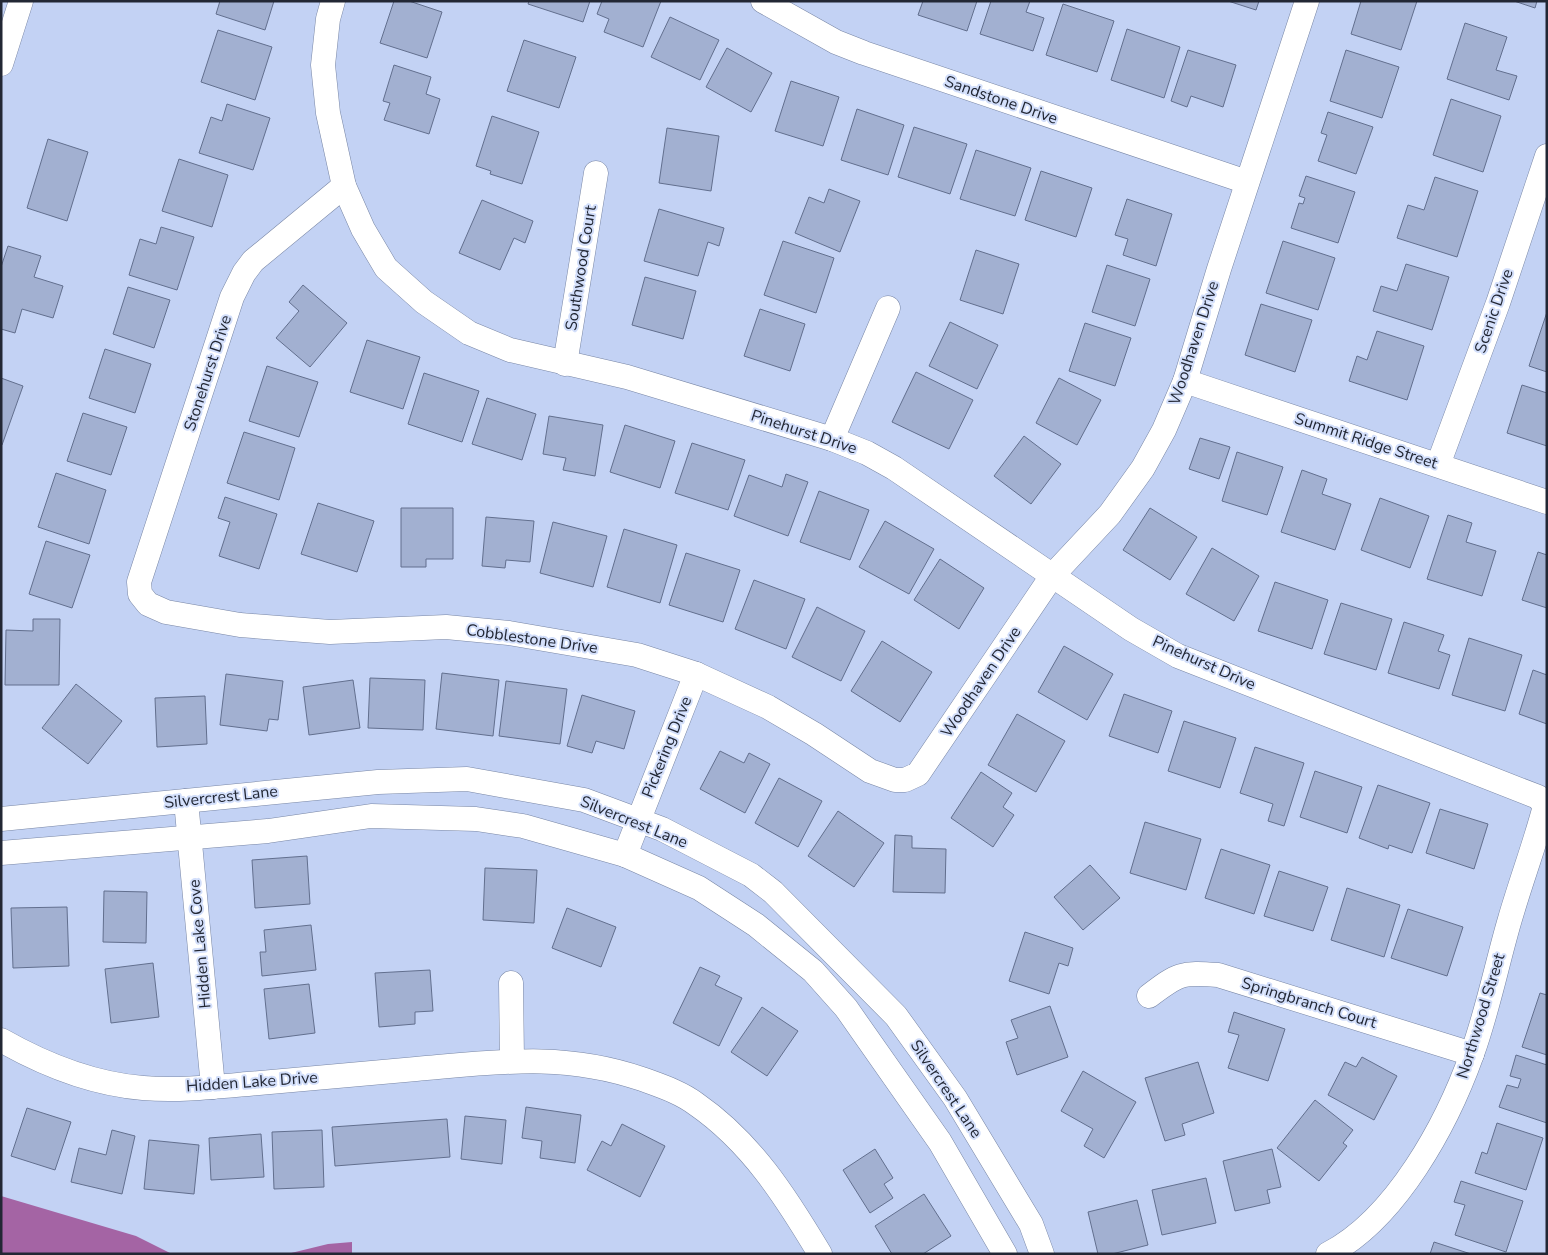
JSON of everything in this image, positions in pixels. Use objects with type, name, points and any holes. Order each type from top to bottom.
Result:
[{"type":"street","points":[[1,64],[21,1]]},
{"type":"street","name":"Pinehurst Drive","points":[[333,1],[328,19],[324,65],[328,113],[344,186],[363,228],[386,268],[424,302],[469,333],[510,350],[627,377],[832,439],[867,453],[894,468],[1131,629],[1178,656],[1538,797]]},
{"type":"street","name":"Sandstone Drive","points":[[762,1],[836,42],[864,53],[1247,182]]},
{"type":"street","name":"Woodhaven Drive","points":[[896,780],[905,780],[918,774],[1052,576],[1110,514],[1143,468],[1164,430],[1185,381],[1247,182],[1307,1]]},
{"type":"street","name":"Scenic Drive","points":[[1438,465],[1498,303],[1547,156]]},
{"type":"street","name":"Southwood Court","points":[[565,364],[596,173]]},
{"type":"street","name":"Stonehurst Drive","points":[[144,599],[140,594],[139,582],[232,297],[244,273],[253,261],[344,186]]},
{"type":"street","points":[[832,439],[888,308]]},
{"type":"street","name":"Summit Ridge Street","points":[[1185,381],[1547,502]]},
{"type":"street","name":"Cobblestone Drive","points":[[144,599],[148,604],[166,612],[240,624],[330,632],[446,627],[509,633],[637,656],[696,674],[768,707],[814,734],[870,771],[896,780]]},
{"type":"street","name":"Pickering Drive","points":[[625,855],[696,674]]},
{"type":"street","name":"Silvercrest Lane","points":[[1,819],[378,782],[467,779],[584,800],[662,829],[751,875],[772,892],[896,1016],[955,1098],[1031,1224],[1042,1254]]},
{"type":"street","name":"Northwood Street","points":[[1338,1252],[1389,1205],[1425,1154],[1472,1054],[1545,806],[1538,797]]},
{"type":"street","name":"Hidden Lake Cove","points":[[186,801],[213,1087]]},
{"type":"street","name":"Silvercrest Lane","points":[[1,853],[268,831],[371,816],[476,819],[523,826],[625,855],[699,888],[756,925],[813,971],[846,1008],[940,1142],[1005,1254]]},
{"type":"street","name":"Springbranch Court","points":[[1149,996],[1176,976],[1198,973],[1218,975],[1472,1054]]},
{"type":"street","points":[[511,983],[512,1060]]},
{"type":"street","name":"Hidden Lake Drive","points":[[1,1040],[57,1068],[109,1084],[144,1089],[213,1087],[512,1060],[580,1063],[616,1070],[666,1088],[695,1102],[736,1135],[784,1195],[820,1254]]},
{"type":"shaded area","points":[[1,1196],[136,1236],[172,1254],[1,1254]]},
{"type":"shaded area","points":[[352,1242],[352,1254],[287,1254],[328,1244]]},
{"type":"building","points":[[220,1],[274,1],[265,30],[216,14]]},
{"type":"building","points":[[394,1],[409,1],[442,12],[427,58],[380,43]]},
{"type":"building","points":[[529,1],[590,1],[583,22],[528,4]]},
{"type":"building","points":[[602,1],[661,1],[643,47],[604,32],[609,19],[597,14]]},
{"type":"building","points":[[923,1],[977,1],[967,31],[918,15]]},
{"type":"building","points":[[991,1],[1030,1],[1026,12],[1044,18],[1033,51],[980,34]]},
{"type":"building","points":[[1228,1],[1259,1],[1256,10]]},
{"type":"building","points":[[1361,1],[1417,1],[1401,50],[1351,34]]},
{"type":"building","points":[[1514,1],[1537,1],[1535,8]]},
{"type":"building","points":[[1063,4],[1114,21],[1097,72],[1046,55]]},
{"type":"building","points":[[670,17],[719,40],[700,80],[651,57]]},
{"type":"building","points":[[1465,23],[1507,37],[1496,70],[1517,76],[1509,100],[1447,79]]},
{"type":"building","points":[[1127,29],[1180,47],[1164,98],[1111,80]]},
{"type":"building","points":[[218,30],[272,47],[255,100],[201,82]]},
{"type":"building","points":[[524,40],[576,57],[559,108],[507,91]]},
{"type":"building","points":[[727,48],[772,73],[751,112],[706,87]]},
{"type":"building","points":[[1188,50],[1236,65],[1223,107],[1191,96],[1187,107],[1171,101]]},
{"type":"building","points":[[1346,50],[1399,67],[1382,118],[1330,101]]},
{"type":"building","points":[[394,65],[431,77],[426,94],[440,99],[429,134],[384,120],[390,103],[383,101]]},
{"type":"building","points":[[791,81],[839,97],[823,146],[775,131]]},
{"type":"building","points":[[1451,99],[1501,116],[1483,172],[1433,155]]},
{"type":"building","points":[[227,104],[270,118],[253,170],[199,153],[211,117],[222,121]]},
{"type":"building","points":[[857,109],[904,125],[888,175],[841,160]]},
{"type":"building","points":[[1328,112],[1373,127],[1356,174],[1318,161],[1327,135],[1321,133]]},
{"type":"building","points":[[492,116],[539,132],[522,184],[490,174],[491,171],[476,166]]},
{"type":"building","points":[[914,127],[967,144],[950,194],[898,177]]},
{"type":"building","points":[[667,128],[719,136],[711,191],[659,183]]},
{"type":"building","points":[[48,139],[88,152],[67,221],[27,208]]},
{"type":"building","points":[[976,150],[1031,168],[1015,216],[960,199]]},
{"type":"building","points":[[179,159],[228,175],[212,227],[162,211]]},
{"type":"building","points":[[1041,171],[1092,188],[1076,237],[1025,220]]},
{"type":"building","points":[[1306,176],[1355,192],[1338,243],[1291,228],[1299,203],[1303,204],[1305,198],[1299,196]]},
{"type":"building","points":[[1435,177],[1478,191],[1457,257],[1397,238],[1408,205],[1424,210]]},
{"type":"building","points":[[829,189],[860,201],[840,252],[795,233],[809,197],[824,203]]},
{"type":"building","points":[[1127,199],[1172,214],[1156,266],[1123,255],[1128,239],[1115,235]]},
{"type":"building","points":[[482,200],[533,221],[525,243],[514,238],[500,270],[459,253]]},
{"type":"building","points":[[659,209],[724,228],[719,246],[708,242],[698,276],[644,261]]},
{"type":"building","points":[[161,227],[194,237],[177,290],[129,275],[140,239],[156,244]]},
{"type":"building","points":[[783,241],[834,258],[816,313],[764,295]]},
{"type":"building","points":[[1283,241],[1335,258],[1318,310],[1266,293]]},
{"type":"building","points":[[8,246],[41,256],[34,277],[63,286],[53,318],[22,309],[15,333],[1,329],[1,267]]},
{"type":"building","points":[[976,250],[1019,264],[1003,314],[960,300]]},
{"type":"building","points":[[1406,264],[1449,277],[1432,330],[1373,311],[1381,286],[1397,291]]},
{"type":"building","points":[[1107,265],[1150,279],[1135,326],[1092,312]]},
{"type":"building","points":[[645,277],[696,291],[683,339],[632,325]]},
{"type":"building","points":[[303,285],[347,323],[310,367],[276,338],[299,311],[289,302]]},
{"type":"building","points":[[128,287],[170,300],[154,348],[113,334]]},
{"type":"building","points":[[1261,304],[1312,320],[1295,372],[1245,355]]},
{"type":"building","points":[[760,309],[805,324],[790,371],[744,356]]},
{"type":"building","points":[[1547,312],[1547,372],[1529,366]]},
{"type":"building","points":[[950,322],[998,345],[977,389],[929,366]]},
{"type":"building","points":[[1085,323],[1131,338],[1115,386],[1069,371]]},
{"type":"building","points":[[1377,331],[1424,346],[1407,400],[1349,381],[1357,356],[1367,360]]},
{"type":"building","points":[[367,340],[420,357],[403,409],[350,392]]},
{"type":"building","points":[[105,349],[151,364],[135,413],[89,398]]},
{"type":"building","points":[[267,366],[318,382],[299,437],[249,421]]},
{"type":"building","points":[[916,372],[973,400],[949,449],[892,422]]},
{"type":"building","points":[[424,373],[479,391],[462,442],[408,424]]},
{"type":"building","points":[[1,378],[23,386],[2,445],[1,445]]},
{"type":"building","points":[[1059,378],[1101,400],[1077,445],[1036,423]]},
{"type":"building","points":[[1522,385],[1547,393],[1547,446],[1507,433]]},
{"type":"building","points":[[487,398],[536,414],[522,460],[472,444]]},
{"type":"building","points":[[83,413],[127,427],[111,475],[67,461]]},
{"type":"building","points":[[549,416],[603,425],[595,476],[563,470],[566,458],[543,454]]},
{"type":"building","points":[[625,425],[675,441],[660,488],[610,472]]},
{"type":"building","points":[[244,432],[295,448],[279,500],[227,483]]},
{"type":"building","points":[[1024,436],[1061,464],[1031,504],[994,476]]},
{"type":"building","points":[[1200,438],[1230,447],[1219,479],[1189,469]]},
{"type":"building","points":[[692,443],[745,460],[728,510],[675,493]]},
{"type":"building","points":[[1237,452],[1283,467],[1267,515],[1222,501]]},
{"type":"building","points":[[1302,470],[1327,479],[1322,494],[1351,504],[1335,550],[1281,532]]},
{"type":"building","points":[[56,473],[106,490],[89,544],[38,527]]},
{"type":"building","points":[[786,474],[808,482],[788,536],[734,516],[749,475],[782,487]]},
{"type":"building","points":[[819,491],[869,510],[850,560],[800,542]]},
{"type":"building","points":[[225,497],[277,514],[259,569],[219,556],[230,522],[218,518]]},
{"type":"building","points":[[1380,498],[1429,516],[1410,568],[1361,550]]},
{"type":"building","points":[[318,503],[374,521],[357,572],[301,554]]},
{"type":"building","points":[[401,508],[453,508],[453,559],[426,559],[426,567],[401,567]]},
{"type":"building","points":[[1150,508],[1197,537],[1170,580],[1123,550]]},
{"type":"building","points":[[1448,515],[1472,523],[1466,542],[1496,551],[1482,596],[1427,579]]},
{"type":"building","points":[[486,517],[534,521],[530,562],[506,560],[505,568],[482,566]]},
{"type":"building","points":[[885,521],[934,549],[909,594],[859,567]]},
{"type":"building","points":[[553,522],[607,536],[593,587],[540,573]]},
{"type":"building","points":[[624,529],[677,545],[660,603],[607,587]]},
{"type":"building","points":[[46,541],[90,555],[72,608],[29,594]]},
{"type":"building","points":[[1212,548],[1259,576],[1234,621],[1186,594]]},
{"type":"building","points":[[1538,552],[1547,555],[1547,608],[1522,600]]},
{"type":"building","points":[[686,553],[740,570],[723,622],[669,605]]},
{"type":"building","points":[[940,559],[984,588],[959,629],[914,600]]},
{"type":"building","points":[[754,580],[805,599],[786,649],[735,629]]},
{"type":"building","points":[[1275,582],[1328,600],[1312,649],[1258,631]]},
{"type":"building","points":[[1341,603],[1392,619],[1376,670],[1324,654]]},
{"type":"building","points":[[817,607],[865,631],[841,681],[792,657]]},
{"type":"building","points":[[33,619],[60,619],[59,685],[5,685],[6,630],[33,631]]},
{"type":"building","points":[[1404,622],[1444,635],[1438,651],[1450,655],[1439,689],[1388,673]]},
{"type":"building","points":[[1469,638],[1522,655],[1505,711],[1452,695]]},
{"type":"building","points":[[882,641],[932,672],[900,722],[851,691]]},
{"type":"building","points":[[1064,646],[1113,674],[1087,720],[1038,692]]},
{"type":"building","points":[[1533,670],[1547,675],[1547,724],[1519,714]]},
{"type":"building","points":[[442,673],[499,680],[493,736],[436,729]]},
{"type":"building","points":[[226,674],[283,681],[278,720],[269,719],[267,731],[220,725]]},
{"type":"building","points":[[370,678],[425,680],[423,730],[368,728]]},
{"type":"building","points":[[353,680],[360,728],[309,735],[303,687]]},
{"type":"building","points":[[506,681],[567,689],[560,744],[499,736]]},
{"type":"building","points":[[76,684],[122,721],[88,764],[42,728]]},
{"type":"building","points":[[1124,694],[1172,711],[1158,753],[1109,736]]},
{"type":"building","points":[[582,695],[635,711],[624,749],[596,741],[592,753],[567,746]]},
{"type":"building","points":[[205,696],[207,744],[157,747],[155,698]]},
{"type":"building","points":[[1017,714],[1065,741],[1036,792],[988,765]]},
{"type":"building","points":[[1184,721],[1236,738],[1220,788],[1168,771]]},
{"type":"building","points":[[1255,747],[1304,763],[1284,826],[1268,821],[1273,804],[1240,793]]},
{"type":"building","points":[[720,751],[744,763],[749,753],[770,764],[745,813],[700,789]]},
{"type":"building","points":[[1315,771],[1362,787],[1347,833],[1300,817]]},
{"type":"building","points":[[981,772],[1012,793],[1003,807],[1014,815],[993,847],[951,818]]},
{"type":"building","points":[[779,778],[822,801],[798,847],[755,823]]},
{"type":"building","points":[[1378,785],[1430,803],[1412,853],[1389,845],[1388,849],[1359,838]]},
{"type":"building","points":[[1440,809],[1488,824],[1474,869],[1426,853]]},
{"type":"building","points":[[838,811],[884,843],[854,887],[808,856]]},
{"type":"building","points":[[1145,822],[1201,839],[1186,890],[1130,873]]},
{"type":"building","points":[[895,835],[912,836],[912,848],[946,849],[945,893],[893,892]]},
{"type":"building","points":[[1221,849],[1270,865],[1254,914],[1205,898]]},
{"type":"building","points":[[307,856],[310,904],[255,908],[252,860]]},
{"type":"building","points":[[1090,865],[1120,898],[1083,930],[1054,897]]},
{"type":"building","points":[[485,868],[537,870],[534,923],[483,920]]},
{"type":"building","points":[[1279,871],[1328,887],[1313,931],[1264,916]]},
{"type":"building","points":[[1347,888],[1400,905],[1384,957],[1331,940]]},
{"type":"building","points":[[104,891],[147,892],[146,943],[103,942]]},
{"type":"building","points":[[67,907],[69,966],[13,968],[11,908]]},
{"type":"building","points":[[567,908],[616,927],[601,967],[552,948]]},
{"type":"building","points":[[1408,909],[1463,927],[1447,976],[1391,958]]},
{"type":"building","points":[[311,925],[316,970],[262,976],[260,952],[266,952],[264,930]]},
{"type":"building","points":[[1025,932],[1073,948],[1068,966],[1059,963],[1049,994],[1009,981]]},
{"type":"building","points":[[153,963],[159,1017],[111,1023],[105,969]]},
{"type":"building","points":[[700,967],[720,976],[715,985],[742,998],[719,1046],[673,1023]]},
{"type":"building","points":[[430,970],[433,1011],[415,1012],[415,1024],[379,1027],[375,973]]},
{"type":"building","points":[[309,984],[315,1033],[269,1039],[264,989]]},
{"type":"building","points":[[1540,993],[1547,995],[1547,1055],[1522,1047]]},
{"type":"building","points":[[1050,1006],[1068,1057],[1017,1075],[1006,1042],[1018,1038],[1011,1020]]},
{"type":"building","points":[[762,1007],[798,1031],[767,1076],[731,1052]]},
{"type":"building","points":[[1234,1012],[1285,1029],[1268,1081],[1228,1068],[1239,1035],[1228,1032]]},
{"type":"building","points":[[1516,1055],[1547,1065],[1547,1123],[1499,1107],[1507,1085],[1518,1088],[1521,1079],[1510,1076]]},
{"type":"building","points":[[1362,1057],[1397,1076],[1374,1120],[1328,1095],[1345,1062],[1356,1067]]},
{"type":"building","points":[[1198,1062],[1214,1113],[1182,1124],[1185,1135],[1165,1141],[1145,1078]]},
{"type":"building","points":[[1083,1071],[1136,1102],[1104,1158],[1084,1146],[1093,1129],[1061,1111]]},
{"type":"building","points":[[1315,1100],[1353,1130],[1343,1143],[1347,1146],[1319,1181],[1277,1148]]},
{"type":"building","points":[[526,1107],[581,1115],[575,1163],[540,1158],[542,1141],[522,1138]]},
{"type":"building","points":[[27,1108],[71,1122],[55,1170],[11,1156]]},
{"type":"building","points":[[465,1116],[506,1120],[502,1164],[461,1159]]},
{"type":"building","points":[[447,1119],[450,1157],[335,1166],[332,1127]]},
{"type":"building","points":[[1497,1123],[1543,1138],[1526,1190],[1475,1173],[1482,1152],[1487,1154]]},
{"type":"building","points":[[622,1124],[665,1146],[640,1197],[587,1170],[602,1141],[611,1146]]},
{"type":"building","points":[[112,1130],[135,1136],[122,1194],[71,1182],[79,1148],[106,1155]]},
{"type":"building","points":[[322,1130],[324,1187],[274,1189],[272,1132]]},
{"type":"building","points":[[261,1134],[264,1177],[211,1180],[209,1138]]},
{"type":"building","points":[[149,1140],[199,1145],[194,1194],[144,1189]]},
{"type":"building","points":[[875,1149],[893,1178],[884,1184],[893,1198],[870,1213],[843,1170]]},
{"type":"building","points":[[1272,1149],[1281,1187],[1267,1190],[1270,1203],[1235,1211],[1223,1161]]},
{"type":"building","points":[[1206,1178],[1216,1223],[1162,1235],[1152,1190]]},
{"type":"building","points":[[1461,1181],[1523,1201],[1506,1252],[1455,1235],[1465,1205],[1454,1202]]},
{"type":"building","points":[[924,1194],[951,1236],[923,1254],[892,1254],[875,1226]]},
{"type":"building","points":[[1137,1200],[1148,1245],[1112,1254],[1098,1254],[1088,1212]]},
{"type":"building","points":[[1434,1242],[1471,1254],[1430,1254]]}]
